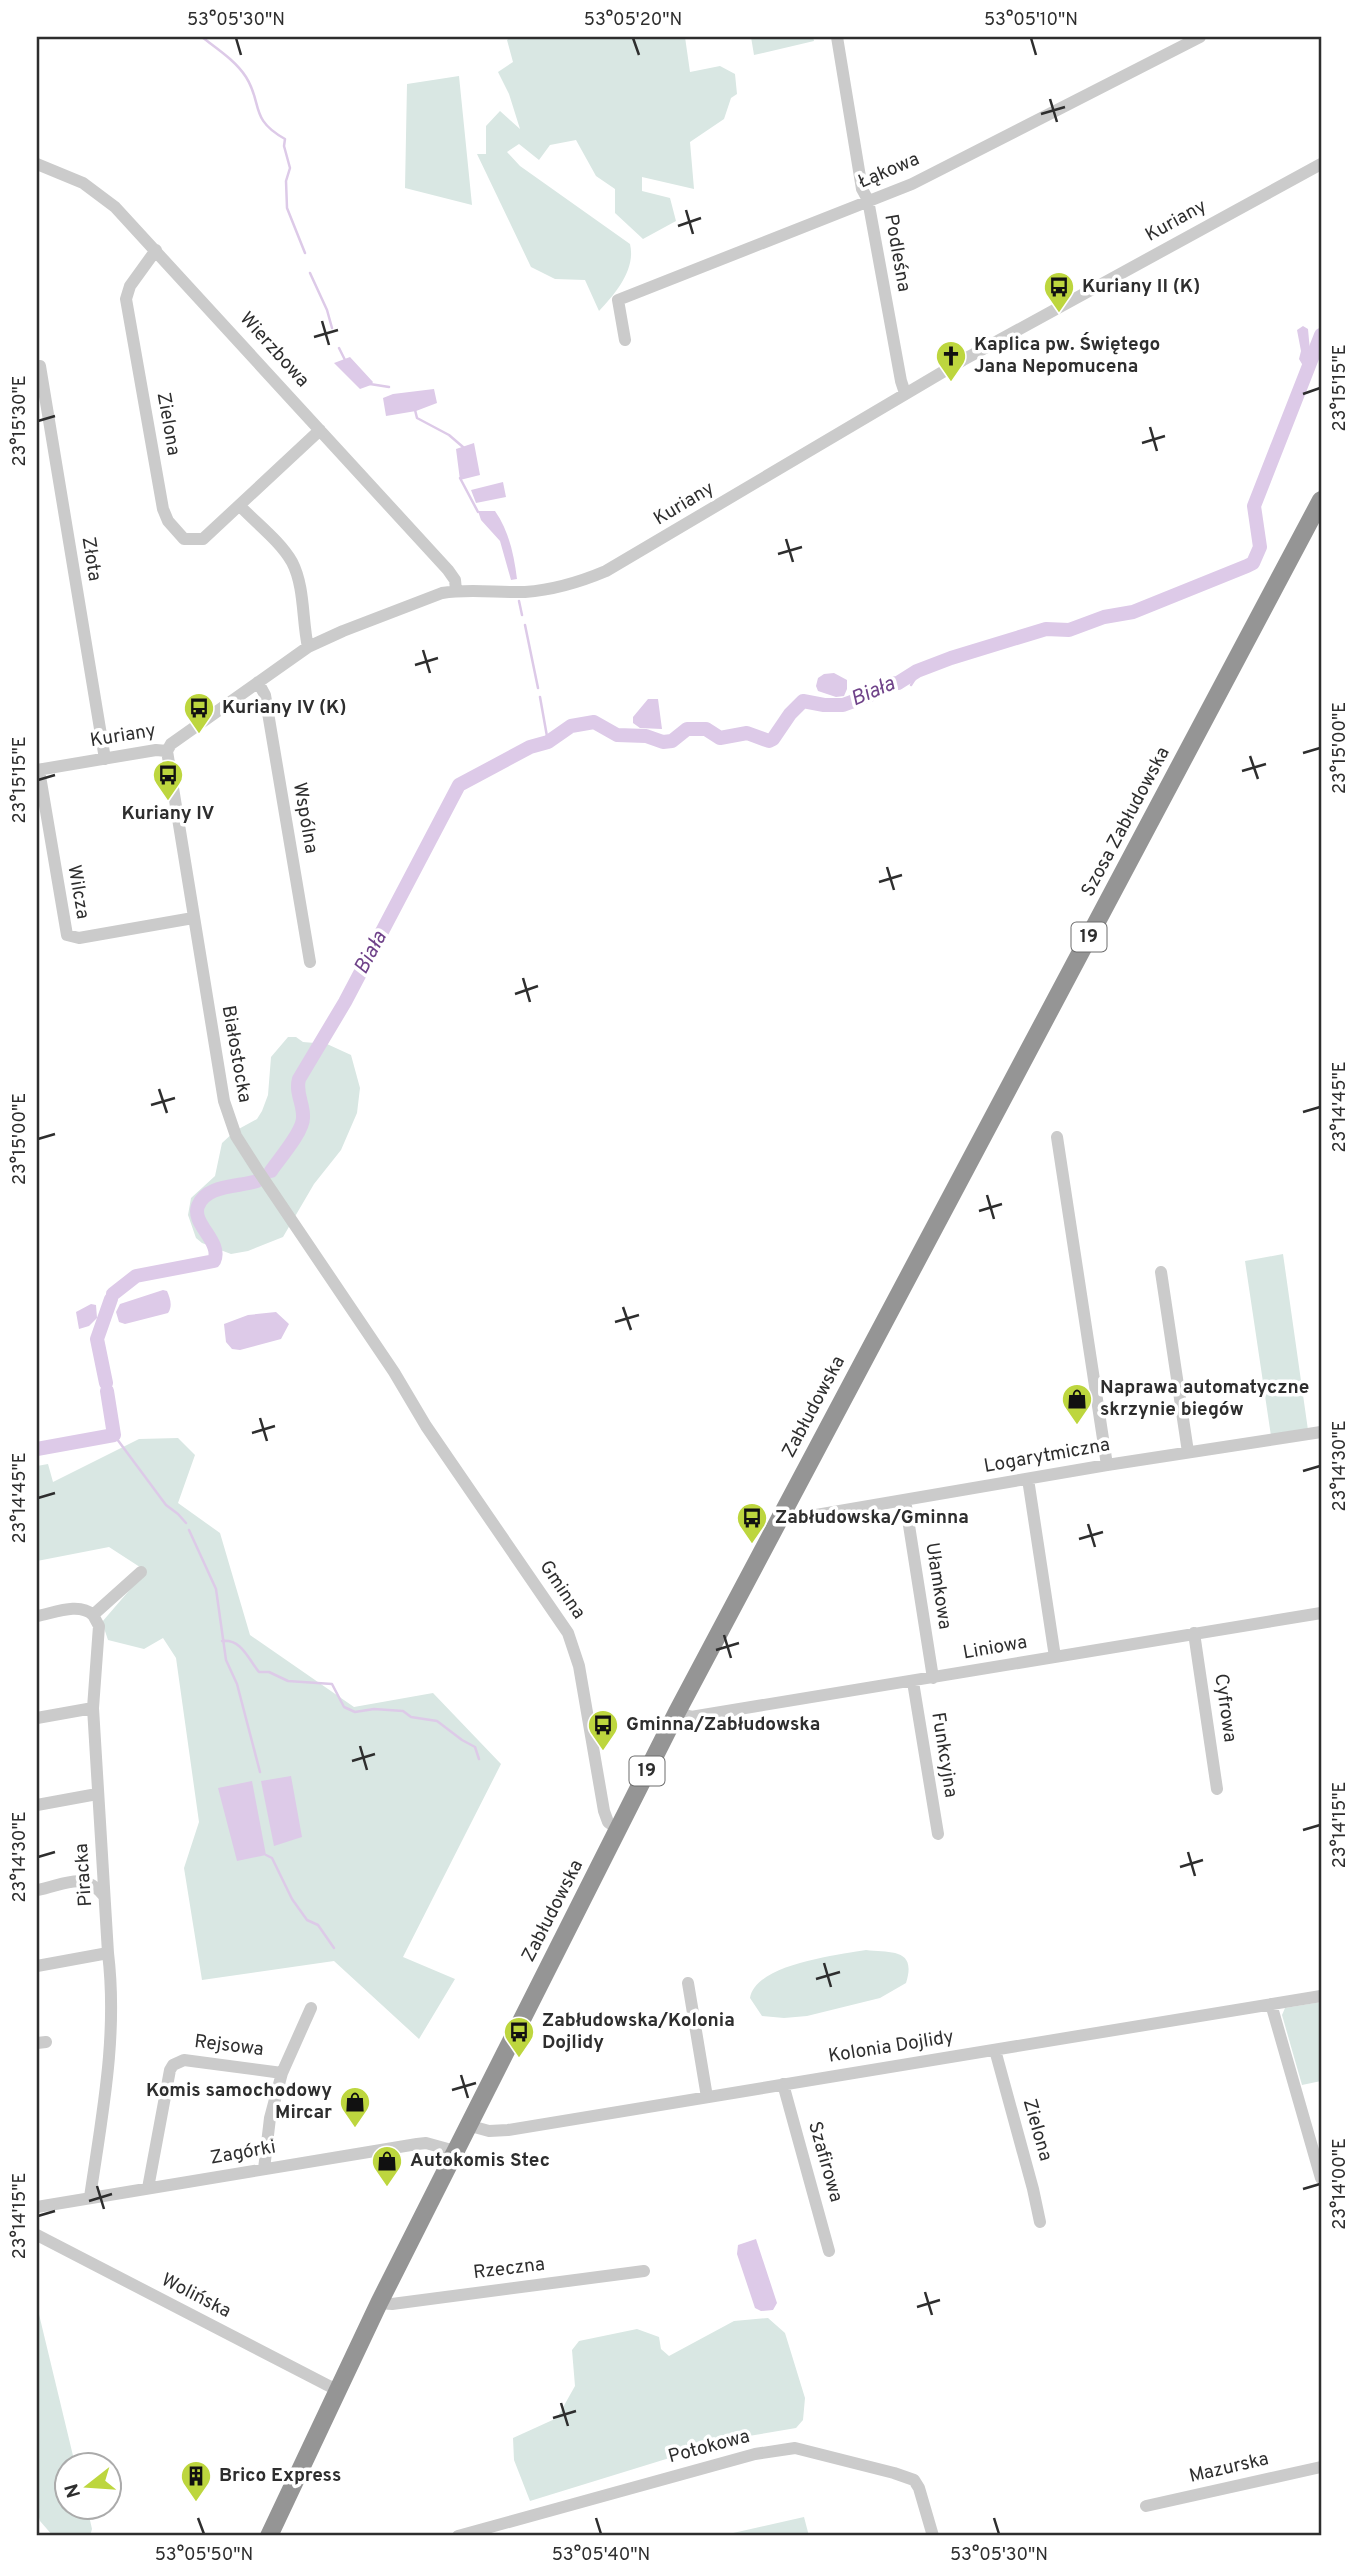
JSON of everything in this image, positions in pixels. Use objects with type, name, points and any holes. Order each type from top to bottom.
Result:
[{"type":"highway","name":"Szosa Zabłudowska","points":[[889,1312],[1321,500]]},
{"type":"highway","name":"Zabłudowska","points":[[269,2536],[467,2125],[677,1712],[889,1312]]},
{"type":"street","name":"Podleśna","points":[[837,37],[862,189],[868,200],[905,394]]},
{"type":"street","name":"Łąkowa","points":[[625,340],[618,300],[912,184],[1200,37]]},
{"type":"street","name":"Wierzbowa","points":[[37,164],[83,183],[103,197],[156,250],[448,570],[455,580],[456,590]]},
{"type":"street","name":"Kuriany","points":[[38,770],[105,758],[167,751],[171,744],[308,647],[342,631],[442,593],[456,590],[544,590],[569,585],[606,571],[1055,308],[1321,164]]},
{"type":"street","name":"Zielona","points":[[156,250],[130,286],[126,299],[163,509],[168,521],[184,539],[203,539],[320,430]]},
{"type":"street","name":"Złota","points":[[40,366],[105,758]]},
{"type":"street","points":[[240,506],[293,564],[298,578],[308,647]]},
{"type":"street","name":"Wspólna","points":[[257,682],[265,695],[310,962]]},
{"type":"street","name":"Białostocka","points":[[167,751],[223,1101],[230,1124],[257,1169],[394,1372],[408,1398]]},
{"type":"street","name":"Wilcza","points":[[38,770],[67,935],[79,938],[193,918]]},
{"type":"street","points":[[1057,1137],[1107,1465]]},
{"type":"street","points":[[1161,1272],[1188,1452]]},
{"type":"street","name":"Gminna","points":[[408,1398],[568,1633],[579,1666],[604,1811],[608,1822],[618,1829]]},
{"type":"street","name":"Logarytmiczna","points":[[781,1514],[793,1519],[1107,1465],[1321,1432]]},
{"type":"street","points":[[1028,1479],[1055,1657]]},
{"type":"street","name":"Ułamkowa","points":[[905,1500],[933,1678]]},
{"type":"street","points":[[37,1616],[79,1608],[87,1609],[93,1615],[141,1572]]},
{"type":"street","name":"Liniowa","points":[[677,1712],[691,1717],[1321,1613]]},
{"type":"street","name":"Piracka","points":[[90,2197],[112,2048],[113,1990],[108,1953],[93,1708],[100,1632],[97,1619],[93,1615]]},
{"type":"street","name":"Cyfrowa","points":[[1195,1633],[1217,1789]]},
{"type":"street","name":"Funkcyjna","points":[[913,1682],[938,1834]]},
{"type":"street","points":[[37,1718],[93,1708]]},
{"type":"street","points":[[37,1805],[97,1794]]},
{"type":"street","points":[[37,1890],[82,1880],[96,1885],[105,1896]]},
{"type":"street","points":[[37,1966],[108,1953]]},
{"type":"street","points":[[688,1983],[707,2097]]},
{"type":"street","name":"Kolonia Dojlidy","points":[[467,2125],[489,2131],[508,2130],[1321,1996]]},
{"type":"street","points":[[1272,2004],[1320,2170]]},
{"type":"street","points":[[264,2169],[270,2118],[282,2073],[311,2008]]},
{"type":"street","name":"Zielona","points":[[995,2050],[1034,2189],[1040,2222]]},
{"type":"street","name":"Rejsowa","points":[[148,2188],[173,2065],[184,2060],[282,2073]]},
{"type":"street","name":"Szafirowa","points":[[783,2084],[829,2251]]},
{"type":"street","name":"Zagórki","points":[[37,2207],[417,2144],[455,2151]]},
{"type":"street","name":"Wolińska","points":[[37,2235],[326,2385],[338,2388]]},
{"type":"street","name":"Rzeczna","points":[[379,2303],[392,2304],[643,2271]]},
{"type":"street","name":"Potokowa","points":[[458,2536],[755,2454],[795,2448],[915,2480],[933,2536]]},
{"type":"street","name":"Mazurska","points":[[1146,2506],[1321,2467]]},
{"type":"shaded area","points":[[510,37],[685,37],[690,72],[720,66],[735,74],[737,94],[731,98],[724,119],[690,142],[694,189],[642,177],[642,191],[670,198],[676,221],[643,239],[615,213],[615,189],[596,176],[576,140],[550,145],[539,160],[519,144],[507,152],[520,166],[630,244],[630,262],[623,280],[599,311],[585,280],[555,279],[531,267],[477,154],[486,154],[486,126],[500,111],[520,129],[509,94],[498,72],[513,62],[507,40]]},
{"type":"shaded area","points":[[751,37],[813,37],[814,41],[754,55]]},
{"type":"shaded area","points":[[459,76],[472,205],[405,188],[407,84]]},
{"type":"shaded area","points":[[1303,326],[1308,329],[1310,351],[1306,364],[1302,364],[1299,359],[1301,351],[1297,330]]},
{"type":"shaded area","points":[[350,357],[373,382],[371,385],[360,389],[334,363]]},
{"type":"shaded area","points":[[434,389],[437,403],[416,411],[386,416],[383,398],[393,394]]},
{"type":"shaded area","points":[[474,443],[480,475],[460,480],[456,449]]},
{"type":"shaded area","points":[[503,482],[506,497],[476,503],[471,490]]},
{"type":"shaded area","points":[[478,511],[495,511],[500,519],[510,544],[517,579],[511,580],[500,541],[481,520]]},
{"type":"shaded area","points":[[834,673],[847,680],[844,696],[836,697],[818,691],[818,678]]},
{"type":"shaded area","points":[[648,699],[658,699],[662,729],[640,728],[633,723],[633,717]]},
{"type":"shaded area","points":[[288,1037],[296,1037],[303,1042],[327,1044],[351,1055],[360,1088],[357,1113],[341,1150],[314,1184],[283,1237],[248,1251],[231,1254],[196,1238],[188,1215],[191,1198],[215,1176],[222,1143],[235,1131],[257,1119],[262,1111],[268,1095],[271,1057]]},
{"type":"shaded area","points":[[1283,1254],[1308,1430],[1271,1436],[1245,1261]]},
{"type":"shaded area","points":[[167,1291],[170,1299],[168,1313],[125,1324],[119,1322],[116,1312],[120,1304]]},
{"type":"shaded area","points":[[91,1304],[96,1305],[97,1318],[89,1326],[79,1329],[76,1312]]},
{"type":"shaded area","points":[[276,1312],[289,1324],[281,1339],[240,1350],[232,1349],[226,1342],[224,1324],[248,1315]]},
{"type":"shaded area","points":[[178,1438],[195,1455],[178,1503],[220,1533],[250,1635],[354,1707],[433,1693],[501,1764],[403,1957],[455,1979],[419,2039],[334,1961],[202,1980],[184,1868],[199,1822],[176,1658],[163,1638],[144,1649],[108,1640],[102,1622],[146,1571],[109,1547],[37,1561],[37,1466],[48,1464],[53,1482],[139,1439]]},
{"type":"shaded area","points":[[291,1776],[302,1837],[274,1846],[261,1781]]},
{"type":"shaded area","points":[[252,1781],[266,1855],[237,1861],[218,1788]]},
{"type":"shaded area","points":[[866,1950],[900,1954],[905,1958],[908,1964],[906,1983],[880,1998],[807,2016],[762,2016],[750,1998],[755,1986],[782,1969],[818,1958]]},
{"type":"shaded area","points":[[1321,2002],[1321,2081],[1302,2085],[1282,2015],[1285,2008]]},
{"type":"shaded area","points":[[756,2239],[777,2303],[773,2310],[761,2311],[755,2308],[737,2254],[738,2245]]},
{"type":"shaded area","points":[[37,2306],[72,2450],[52,2450],[52,2520],[90,2520],[90,2536],[53,2536],[40,2521],[37,2510]]},
{"type":"shaded area","points":[[768,2318],[785,2333],[805,2398],[803,2420],[796,2428],[731,2439],[530,2501],[514,2460],[513,2438],[557,2418],[575,2386],[572,2350],[579,2341],[637,2329],[659,2337],[661,2349],[669,2356],[734,2321]]},
{"type":"shaded area","points":[[804,2517],[809,2536],[720,2536]]},
{"type":"waterway","points":[[202,37],[242,71],[251,87],[261,118],[285,139],[284,146],[290,168],[286,181],[287,208],[305,253]]},
{"type":"waterway","points":[[310,273],[332,328]]},
{"type":"waterway","name":"Biała","points":[[271,1171],[302,1124],[299,1079],[345,1002],[459,785],[530,747],[548,742],[571,726],[594,722],[617,735],[646,736],[663,742],[672,741],[687,729],[706,729],[720,738],[747,733],[769,741],[803,701],[843,705],[951,658],[1046,629],[1069,630],[1104,617],[1133,612],[1253,563],[1260,547],[1254,506],[1321,335]]},
{"type":"waterway","points":[[339,348],[345,360]]},
{"type":"waterway","points":[[370,384],[389,387]]},
{"type":"waterway","points":[[415,410],[417,418],[449,435],[463,447]]},
{"type":"waterway","points":[[460,478],[478,512]]},
{"type":"waterway","points":[[519,601],[522,615]]},
{"type":"waterway","points":[[525,625],[538,688]]},
{"type":"waterway","points":[[911,685],[920,671]]},
{"type":"waterway","points":[[540,697],[548,742]]},
{"type":"waterway","name":"Biała","points":[[113,1294],[136,1276],[214,1261],[214,1247],[199,1220],[198,1206],[202,1199],[216,1190],[257,1181]]},
{"type":"waterway","name":"Biała","points":[[106,1383],[97,1339],[111,1299]]},
{"type":"waterway","name":"Biała","points":[[37,1449],[114,1435],[107,1391]]},
{"type":"waterway","points":[[114,1435],[166,1505],[186,1523]]},
{"type":"waterway","points":[[189,1530],[216,1589],[226,1660],[237,1684],[260,1772]]},
{"type":"waterway","points":[[222,1641],[229,1641],[240,1647],[259,1672],[269,1672],[288,1681],[332,1684],[344,1707],[355,1712],[374,1709],[403,1711],[411,1717],[437,1721],[475,1747],[479,1759]]},
{"type":"waterway","points":[[266,1855],[272,1858],[292,1899],[307,1920],[318,1925],[334,1948]]},
{"type":"place","name":"Kuriany II (K)","points":[[1059,314]]},
{"type":"place","name":"Kaplica pw. Świętego Jana Nepomucena","points":[[951,383]]},
{"type":"place","name":"Kuriany IV (K)","points":[[199,735]]},
{"type":"place","name":"Kuriany IV","points":[[168,802]]},
{"type":"place","name":"Naprawa automatyczne skrzynie biegów","points":[[1077,1426]]},
{"type":"place","name":"Zabłudowska/Gminna","points":[[752,1545]]},
{"type":"place","name":"Gminna/Zabłudowska","points":[[603,1752]]},
{"type":"place","name":"Zabłudowska/Kolonia Dojlidy","points":[[519,2059]]},
{"type":"place","name":"Komis samochodowy Mircar","points":[[355,2129]]},
{"type":"place","name":"Autokomis Stec","points":[[387,2188]]},
{"type":"place","name":"Brico Express","points":[[196,2503]]}]
